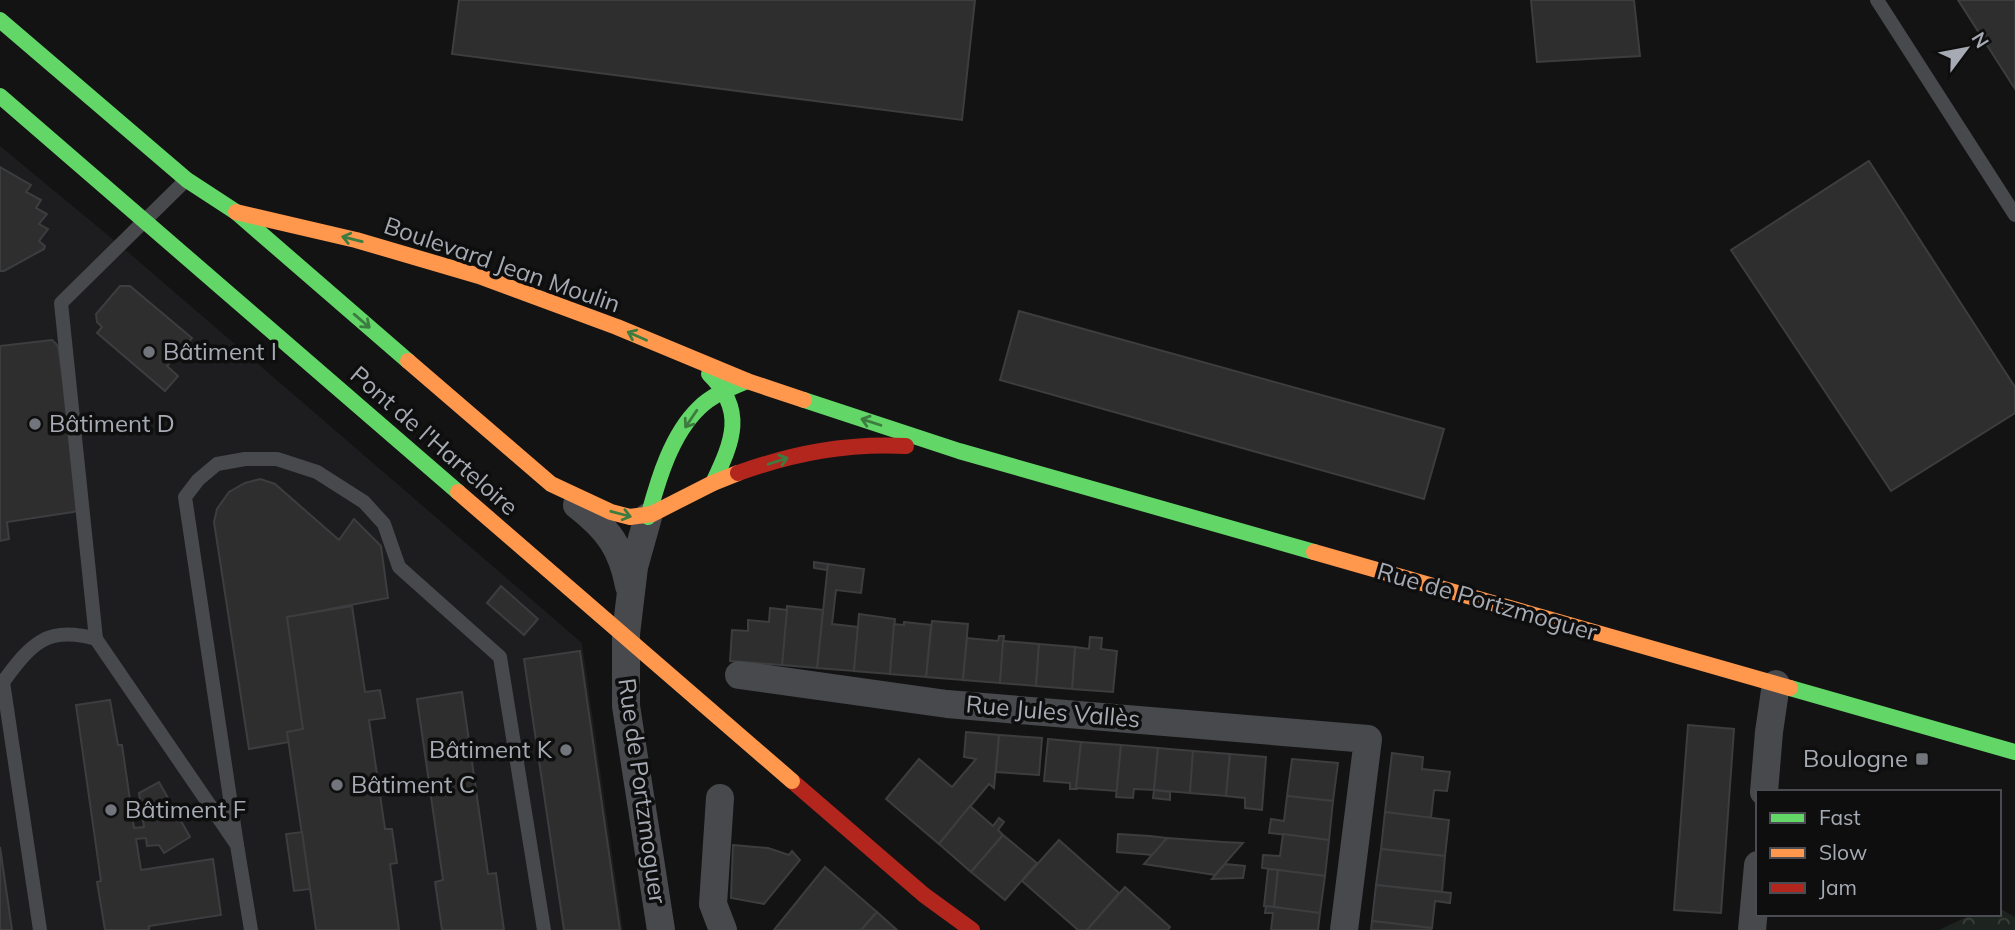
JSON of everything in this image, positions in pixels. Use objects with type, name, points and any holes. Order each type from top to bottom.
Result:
[{"type":"street","name":"Boulevard Jean Moulin","points":[[0,20],[187,180],[236,212],[551,484],[626,517],[648,517]]},
{"type":"street","name":"Pont de l'Harteloire","points":[[0,96],[924,895]]},
{"type":"street","name":"Boulevard Jean Moulin","points":[[236,212],[356,240],[479,276],[617,327],[747,381]]},
{"type":"street","points":[[699,363],[725,391],[734,428],[726,456],[713,483]]},
{"type":"street","points":[[648,517],[658,482],[678,439],[698,409],[725,391],[747,381]]},
{"type":"street","name":"Rue de Portzmoguer","points":[[747,381],[959,451],[2015,752]]},
{"type":"street","name":"Rue de Portzmoguer","points":[[661,930],[626,706],[626,634],[634,567],[648,517],[713,483],[794,455],[846,445],[891,445],[959,451]]},
{"type":"street","points":[[551,484],[583,509],[618,547],[625,564],[631,596]]},
{"type":"street","name":"Rue Jules Vallès","points":[[739,675],[947,704],[1368,739],[1344,930]]},
{"type":"street","points":[[1764,790],[1776,684]]},
{"type":"street","points":[[720,798],[713,904],[723,930]]},
{"type":"street","points":[[1752,930],[1756,887]]},
{"type":"street","points":[[924,895],[952,930]]},
{"type":"street","points":[[924,895],[972,930]]},
{"type":"lane","points":[[1877,0],[2015,215]]},
{"type":"lane","points":[[187,180],[61,303],[63,339],[96,639],[237,845]]},
{"type":"lane","points":[[251,930],[185,497],[198,480],[217,464],[245,459],[277,459],[317,472],[364,502],[384,524],[399,567],[500,657],[544,930]]},
{"type":"lane","points":[[40,930],[3,682],[33,646],[55,634],[78,634],[96,639]]},
{"type":"shaded area","points":[[0,146],[121,246],[582,643],[623,930],[0,930]]},
{"type":"green space","points":[[2001,909],[2015,917],[2015,930],[1939,930],[1969,916],[2001,916]]},
{"type":"building","points":[[459,0],[975,0],[962,120],[452,54]]},
{"type":"building","points":[[1531,0],[1634,0],[1640,56],[1537,62]]},
{"type":"building","points":[[1958,0],[2015,0],[2015,89]]},
{"type":"building","points":[[1869,161],[2015,387],[2015,413],[1891,491],[1731,250]]},
{"type":"building","points":[[0,167],[31,185],[26,192],[41,200],[36,208],[47,214],[39,224],[48,229],[39,241],[45,246],[44,249],[4,271],[0,271]]},
{"type":"building","name":"Bâtiment I","points":[[120,286],[130,286],[192,338],[167,366],[178,376],[165,391],[97,333],[102,327],[97,322],[96,314]]},
{"type":"building","points":[[1019,311],[1444,429],[1424,499],[1000,380]]},
{"type":"building","name":"Bâtiment D","points":[[52,340],[58,346],[81,503],[77,511],[7,522],[9,539],[0,541],[0,346]]},
{"type":"building","points":[[260,479],[275,484],[339,540],[354,519],[381,546],[388,598],[287,617],[303,729],[287,732],[289,742],[249,749],[214,522],[217,509],[229,492],[245,483]]},
{"type":"building","points":[[814,562],[828,564],[827,570],[814,568]]},
{"type":"building","points":[[828,564],[864,569],[861,593],[836,590],[832,624],[858,627],[854,671],[817,668]]},
{"type":"building","points":[[501,586],[538,619],[524,635],[487,603]]},
{"type":"building","name":"Bâtiment C","points":[[352,606],[365,692],[380,690],[385,718],[369,720],[385,829],[392,829],[397,863],[390,864],[399,930],[316,930],[287,732],[303,729],[287,617]]},
{"type":"building","points":[[787,606],[823,610],[817,668],[782,665]]},
{"type":"building","points":[[770,608],[787,610],[782,665],[730,661],[732,630],[748,631],[748,620],[769,622]]},
{"type":"building","points":[[859,614],[895,619],[890,674],[854,671]]},
{"type":"building","points":[[932,621],[968,624],[963,680],[926,677]]},
{"type":"building","points":[[904,622],[931,625],[926,677],[890,674],[894,624],[904,625]]},
{"type":"building","points":[[999,636],[1004,636],[1000,683],[963,680],[967,638],[998,641]]},
{"type":"building","points":[[1090,637],[1102,638],[1101,649],[1117,651],[1113,692],[1072,689],[1075,647],[1089,649]]},
{"type":"building","points":[[1003,641],[1039,644],[1036,686],[1000,683]]},
{"type":"building","points":[[1039,644],[1075,647],[1072,689],[1036,686]]},
{"type":"building","name":"Bâtiment K","points":[[580,651],[620,930],[564,930],[524,659]]},
{"type":"building","points":[[462,692],[488,874],[496,873],[504,930],[442,930],[435,882],[443,880],[417,699]]},
{"type":"building","name":"Bâtiment F","points":[[110,700],[118,745],[122,745],[134,828],[144,827],[139,793],[159,782],[190,837],[164,853],[159,845],[147,846],[146,838],[136,839],[141,870],[213,859],[221,915],[149,926],[149,930],[105,930],[97,882],[101,881],[76,705]]},
{"type":"building","points":[[1688,725],[1734,729],[1721,913],[1674,910]]},
{"type":"building","points":[[966,732],[999,735],[994,788],[989,784],[939,844],[886,799],[919,759],[952,787],[976,759],[964,757]]},
{"type":"building","points":[[999,735],[1042,738],[1039,775],[996,772]]},
{"type":"building","points":[[1048,739],[1081,742],[1077,789],[1070,789],[1070,783],[1044,781]]},
{"type":"building","points":[[1081,742],[1121,745],[1117,791],[1076,788]]},
{"type":"building","points":[[1121,745],[1158,748],[1154,790],[1134,789],[1133,798],[1116,797]]},
{"type":"building","points":[[1158,748],[1193,751],[1190,793],[1154,790]]},
{"type":"building","points":[[1193,751],[1230,754],[1226,796],[1190,793]]},
{"type":"building","points":[[1392,753],[1423,757],[1422,769],[1450,772],[1447,791],[1434,790],[1431,818],[1385,812]]},
{"type":"building","points":[[1230,754],[1266,757],[1262,810],[1245,808],[1245,798],[1226,796]]},
{"type":"building","points":[[1292,759],[1338,763],[1333,801],[1287,796]]},
{"type":"building","points":[[1154,790],[1170,792],[1170,800],[1153,798]]},
{"type":"building","points":[[1287,796],[1333,801],[1329,840],[1269,833],[1271,819],[1284,821]]},
{"type":"building","points":[[970,806],[993,826],[999,818],[1004,822],[998,830],[1003,835],[971,872],[939,844]]},
{"type":"building","points":[[1385,812],[1449,820],[1445,856],[1381,849]]},
{"type":"building","points":[[302,832],[310,889],[294,891],[286,834]]},
{"type":"building","points":[[1118,834],[1167,838],[1153,855],[1117,852]]},
{"type":"building","points":[[1283,834],[1329,840],[1325,876],[1262,868],[1263,855],[1280,856]]},
{"type":"building","points":[[1003,835],[1037,863],[1005,900],[971,872]]},
{"type":"building","points":[[1167,838],[1243,843],[1215,875],[1144,864]]},
{"type":"building","points":[[1059,840],[1119,893],[1087,930],[1078,930],[1022,881]]},
{"type":"building","points":[[733,845],[768,848],[789,855],[792,851],[800,860],[764,904],[731,898]]},
{"type":"building","points":[[0,847],[12,930],[0,930]]},
{"type":"building","points":[[1381,849],[1445,856],[1442,892],[1376,885]]},
{"type":"building","points":[[1225,864],[1245,866],[1243,878],[1212,879]]},
{"type":"building","points":[[825,867],[877,912],[861,930],[774,930]]},
{"type":"building","points":[[1268,869],[1278,870],[1274,907],[1264,906]]},
{"type":"building","points":[[1278,870],[1325,876],[1320,913],[1274,907]]},
{"type":"building","points":[[1376,885],[1451,893],[1450,903],[1435,901],[1432,928],[1372,921]]},
{"type":"building","points":[[1125,887],[1170,927],[1168,930],[1087,930]]},
{"type":"building","points":[[1266,906],[1320,913],[1318,930],[1271,930],[1273,913],[1265,913]]},
{"type":"building","points":[[877,912],[897,930],[861,930]]},
{"type":"building","points":[[1372,921],[1432,928],[1371,930]]},
{"type":"traffic: fast","points":[[0,20],[187,180],[236,212],[408,361]]},
{"type":"traffic: fast","points":[[0,96],[458,492]]},
{"type":"traffic: fast","points":[[709,374],[721,387],[732,413],[730,440],[713,483]]},
{"type":"traffic: fast","points":[[648,517],[667,459],[689,419],[710,399],[747,381]]},
{"type":"traffic: fast","points":[[804,400],[959,451],[1314,552]]},
{"type":"traffic: fast","points":[[1790,688],[2015,752]]},
{"type":"traffic: slow","points":[[236,212],[356,240],[479,276],[617,327],[747,381],[804,400]]},
{"type":"traffic: slow","points":[[408,361],[551,484],[611,512],[630,517],[652,514],[738,473]]},
{"type":"traffic: slow","points":[[458,492],[792,781]]},
{"type":"traffic: slow","points":[[1314,552],[1790,688]]},
{"type":"traffic: jam","points":[[738,473],[821,451],[863,446],[906,446]]},
{"type":"traffic: jam","points":[[792,781],[924,895],[972,930]]},
{"type":"place","name":"Bâtiment I","points":[[149,352]]},
{"type":"place","name":"Bâtiment D","points":[[35,424]]},
{"type":"place","name":"Bâtiment K","points":[[566,750]]},
{"type":"place","name":"Boulogne","points":[[1922,759]]},
{"type":"place","name":"Bâtiment C","points":[[337,785]]},
{"type":"place","name":"Bâtiment F","points":[[111,810]]}]
